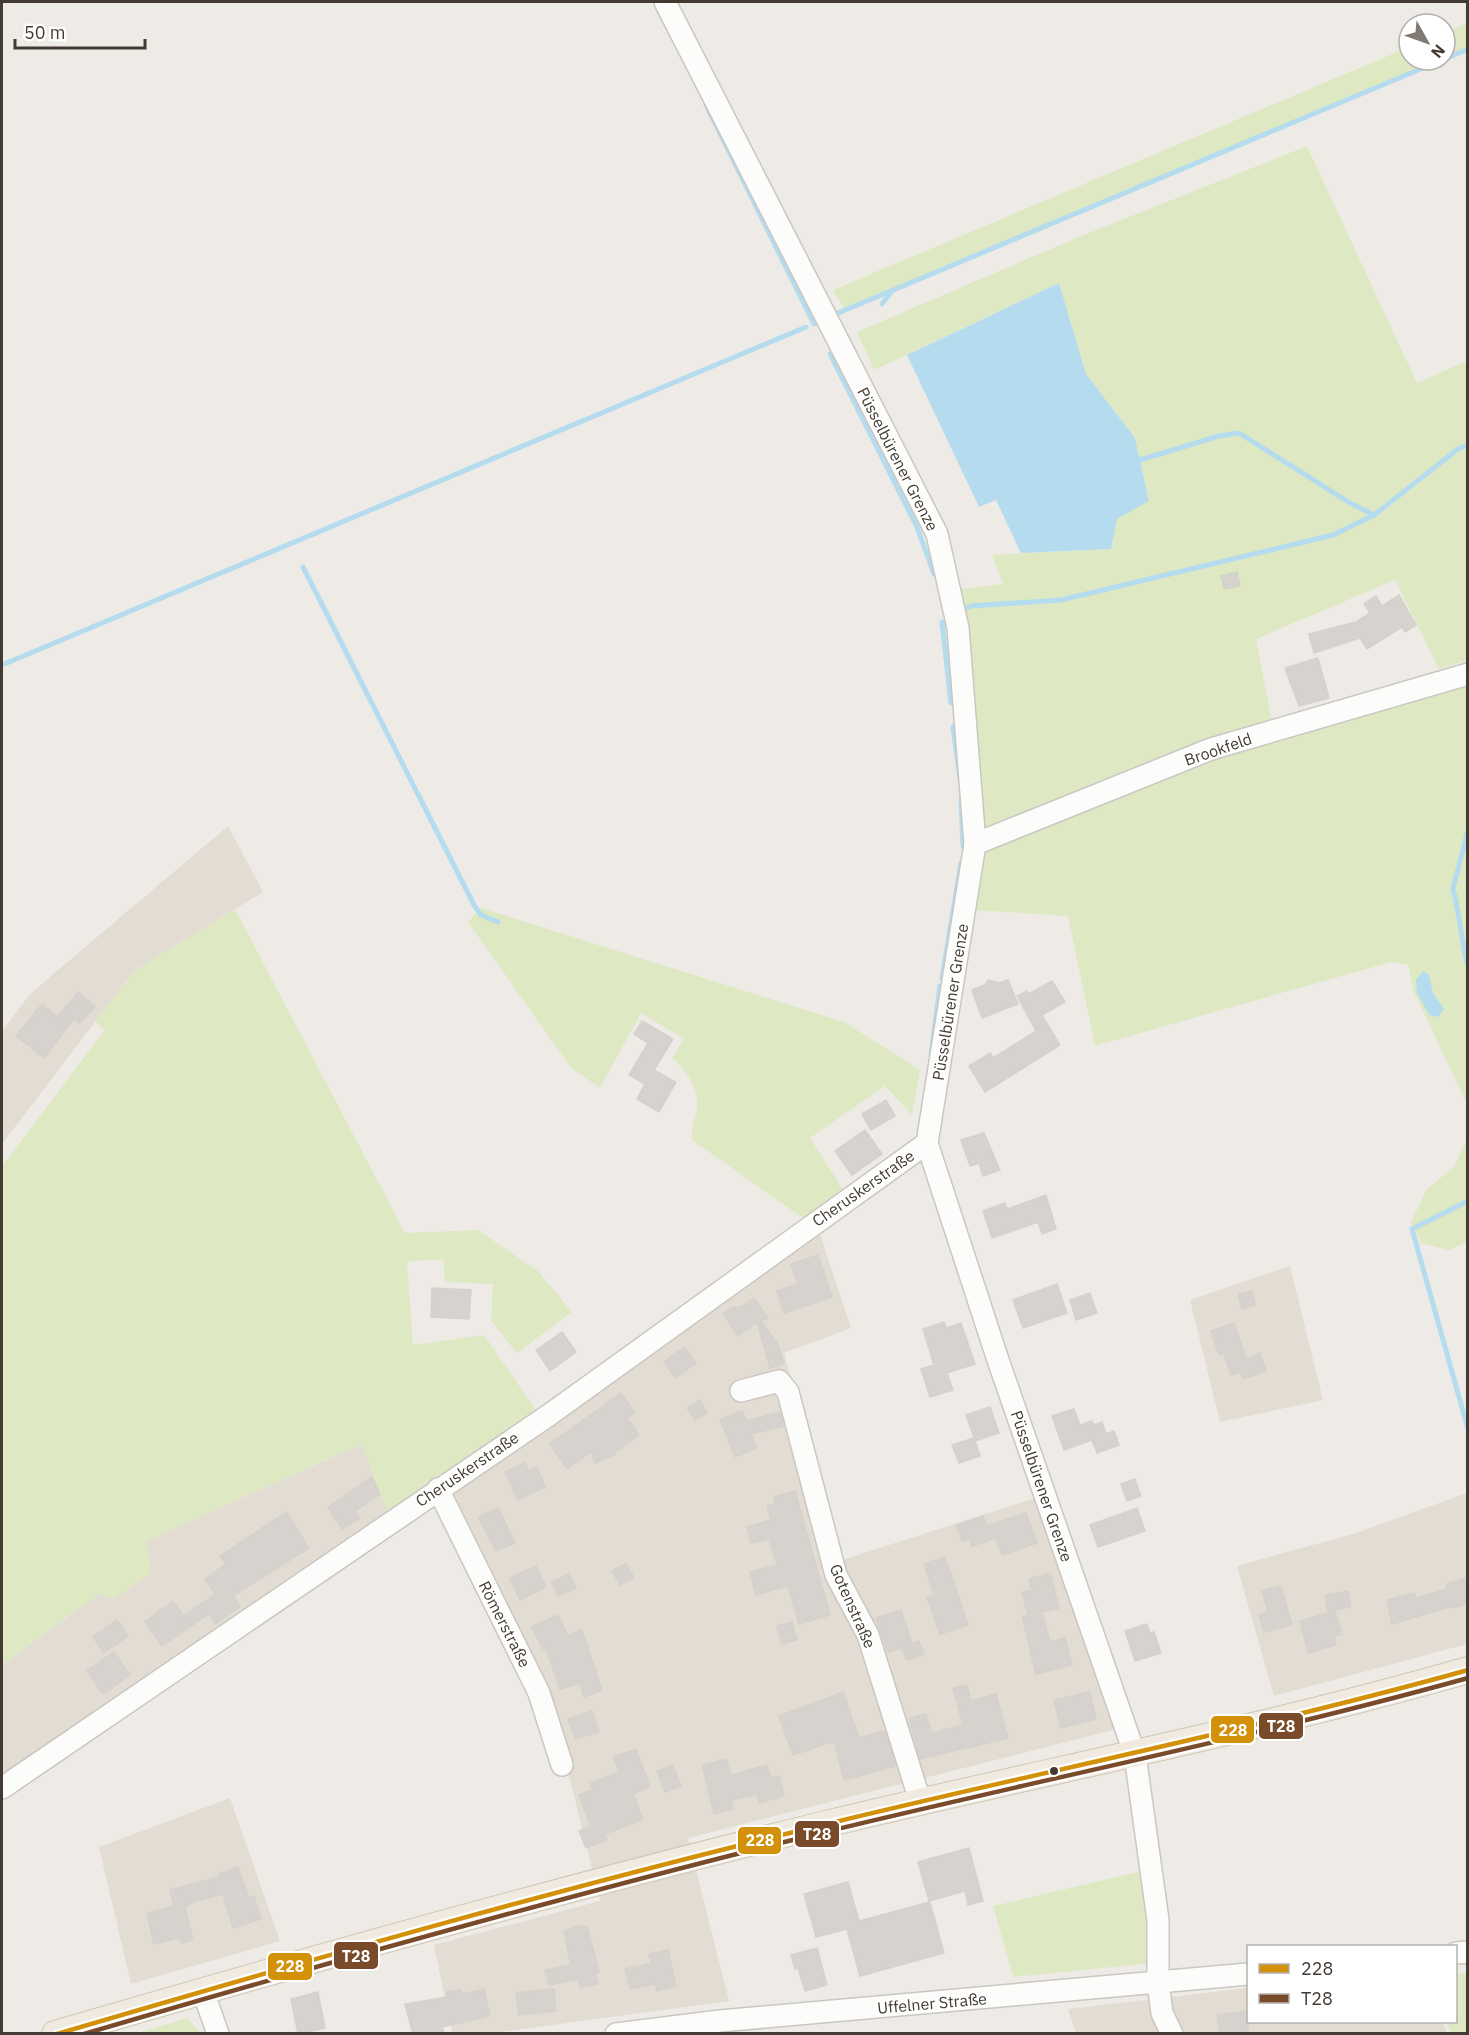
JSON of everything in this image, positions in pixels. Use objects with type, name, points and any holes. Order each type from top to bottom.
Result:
[{"type":"main road","points":[[55,2034],[524,1900],[920,1801],[1134,1755],[1351,1703],[1467,1670]]},
{"type":"street","name":"Püsselbürener Grenze","points":[[666,2],[937,534],[958,628],[975,844],[927,1143],[997,1357],[1134,1755],[1158,1920],[1158,1982],[1162,2013],[1172,2034]]},
{"type":"street","name":"Brookfeld","points":[[975,844],[1211,749],[1467,674]]},
{"type":"street","name":"Cheruskerstraße","points":[[2,1788],[549,1415],[927,1143]]},
{"type":"street","name":"Gotenstraße","points":[[741,1391],[779,1381],[788,1392],[836,1575],[868,1635],[920,1801]]},
{"type":"street","name":"Römerstraße","points":[[438,1489],[539,1693],[562,1765]]},
{"type":"street","name":"Uffelner Straße","points":[[616,2034],[720,2021],[1247,1974]]},
{"type":"street","points":[[202,1991],[218,2034]]},
{"type":"shaded area","points":[[228,826],[263,892],[134,971],[2,1144],[2,1031],[31,993]]},
{"type":"shaded area","points":[[819,1231],[851,1328],[784,1353],[842,1560],[1039,1497],[1117,1729],[688,1838],[729,2001],[494,2033],[452,2033],[434,1945],[600,1901],[547,1686],[449,1494]]},
{"type":"shaded area","points":[[1290,1266],[1323,1400],[1220,1422],[1190,1300]]},
{"type":"shaded area","points":[[362,1444],[387,1511],[2,1777],[2,1665],[99,1594],[146,1541]]},
{"type":"shaded area","points":[[1467,1493],[1467,1644],[1274,1696],[1237,1566],[1356,1533]]},
{"type":"shaded area","points":[[230,1798],[280,1941],[131,1984],[99,1847]]},
{"type":"shaded area","points":[[1247,1988],[1247,2023],[1442,2023],[1447,2033],[1076,2033],[1068,2009]]},
{"type":"green space","points":[[1467,23],[1467,48],[1457,53],[1457,27]]},
{"type":"green space","points":[[1397,52],[1397,72],[1411,72],[846,312],[833,290]]},
{"type":"green space","points":[[1307,146],[1417,383],[1467,361],[1467,661],[1439,669],[1395,580],[1256,639],[1272,722],[982,834],[960,589],[1003,584],[992,555],[1111,549],[1117,519],[1149,500],[1135,438],[1086,374],[1059,283],[874,370],[857,332],[1074,239]]},
{"type":"green space","points":[[1467,685],[1467,1104],[1414,992],[1408,965],[1391,962],[1095,1046],[1068,916],[973,910],[987,847],[1214,755]]},
{"type":"green space","points":[[481,908],[844,1022],[920,1070],[912,1115],[885,1086],[810,1138],[844,1191],[804,1219],[692,1140],[697,1107],[696,1095],[689,1078],[672,1058],[684,1039],[641,1013],[600,1088],[571,1068],[468,922]]},
{"type":"green space","points":[[235,909],[405,1233],[478,1230],[538,1271],[572,1312],[517,1353],[491,1321],[493,1284],[445,1282],[443,1260],[407,1261],[413,1345],[484,1335],[536,1410],[387,1511],[361,1444],[146,1541],[151,1573],[113,1599],[99,1594],[2,1665],[2,1166],[105,1030],[95,1022],[134,971]]},
{"type":"green space","points":[[1467,1121],[1467,1242],[1449,1250],[1421,1243],[1411,1222],[1427,1189],[1455,1166],[1465,1142]]},
{"type":"green space","points":[[1142,1871],[1153,1963],[1013,1977],[993,1906]]},
{"type":"green space","points":[[1467,1973],[1467,2033],[1451,2033],[1447,2023],[1457,2023],[1457,1975]]},
{"type":"green space","points":[[187,2018],[201,2033],[138,2033]]},
{"type":"water","points":[[1059,283],[1086,374],[1135,438],[1149,501],[1117,519],[1111,549],[1021,553],[996,500],[979,507],[907,355]]},
{"type":"water","points":[[1423,971],[1429,975],[1433,993],[1444,1009],[1438,1017],[1429,1015],[1417,993],[1416,980]]},
{"type":"building","points":[[1237,572],[1240,586],[1224,589],[1221,576]]},
{"type":"building","points":[[1399,595],[1416,625],[1405,632],[1402,627],[1367,649],[1360,638],[1314,653],[1309,634],[1356,622],[1370,613],[1364,604],[1376,596],[1382,606]]},
{"type":"building","points":[[1318,658],[1329,698],[1299,706],[1285,668]]},
{"type":"building","points":[[988,980],[999,983],[1008,980],[1018,1004],[982,1018],[972,990],[985,985]]},
{"type":"building","points":[[1052,981],[1065,1002],[1042,1015],[1060,1045],[985,1092],[969,1066],[990,1053],[993,1058],[1036,1031],[1017,996],[1027,991],[1029,994]]},
{"type":"building","points":[[78,992],[95,1006],[80,1024],[74,1019],[44,1058],[16,1036],[42,1004],[58,1017]]},
{"type":"building","points":[[642,1021],[673,1039],[654,1070],[676,1082],[659,1112],[637,1099],[645,1084],[629,1075],[648,1043],[634,1034]]},
{"type":"building","points":[[886,1100],[895,1116],[871,1130],[862,1114]]},
{"type":"building","points":[[865,1130],[882,1154],[852,1175],[835,1151]]},
{"type":"building","points":[[984,1133],[1000,1170],[983,1176],[979,1163],[970,1166],[961,1140]]},
{"type":"building","points":[[1046,1195],[1056,1229],[1042,1234],[1038,1222],[992,1238],[983,1211],[1005,1203],[1007,1209]]},
{"type":"building","points":[[818,1255],[832,1297],[784,1313],[777,1291],[798,1284],[791,1264]]},
{"type":"building","points":[[1057,1284],[1067,1313],[1023,1328],[1013,1300]]},
{"type":"building","points":[[432,1288],[471,1290],[469,1319],[431,1317]]},
{"type":"building","points":[[1252,1291],[1255,1305],[1242,1309],[1238,1294]]},
{"type":"building","points":[[1090,1293],[1097,1313],[1076,1320],[1070,1300]]},
{"type":"building","points":[[754,1298],[768,1318],[761,1321],[778,1344],[784,1364],[770,1368],[757,1322],[738,1336],[723,1314],[733,1307],[741,1307]]},
{"type":"building","points":[[944,1322],[946,1328],[961,1323],[975,1364],[947,1373],[953,1390],[930,1397],[921,1369],[934,1365],[923,1329]]},
{"type":"building","points":[[1234,1323],[1246,1359],[1260,1353],[1266,1371],[1243,1379],[1240,1372],[1231,1375],[1224,1354],[1219,1355],[1211,1331]]},
{"type":"building","points":[[562,1332],[576,1352],[550,1371],[536,1350]]},
{"type":"building","points":[[684,1347],[696,1363],[675,1378],[664,1362]]},
{"type":"building","points":[[621,1393],[635,1413],[627,1418],[639,1435],[614,1453],[615,1455],[595,1463],[591,1452],[567,1469],[550,1444]]},
{"type":"building","points":[[700,1400],[707,1413],[695,1420],[687,1408]]},
{"type":"building","points":[[990,1407],[999,1433],[975,1441],[980,1456],[959,1463],[952,1445],[974,1438],[966,1415]]},
{"type":"building","points":[[1074,1409],[1080,1425],[1092,1421],[1094,1425],[1102,1422],[1106,1434],[1114,1431],[1119,1445],[1097,1453],[1092,1440],[1064,1450],[1052,1416]]},
{"type":"building","points":[[742,1411],[746,1421],[780,1412],[783,1426],[751,1434],[757,1448],[735,1457],[720,1419]]},
{"type":"building","points":[[525,1463],[529,1471],[537,1466],[545,1487],[518,1500],[505,1472]]},
{"type":"building","points":[[372,1477],[380,1494],[355,1511],[360,1518],[342,1529],[328,1507]]},
{"type":"building","points":[[1135,1479],[1141,1496],[1127,1501],[1121,1484]]},
{"type":"building","points":[[795,1491],[830,1615],[799,1624],[788,1586],[756,1595],[750,1572],[777,1565],[769,1539],[751,1543],[747,1527],[771,1520],[767,1506],[775,1504],[774,1497]]},
{"type":"building","points":[[498,1508],[515,1543],[496,1551],[478,1517]]},
{"type":"building","points":[[1137,1508],[1145,1531],[1098,1547],[1090,1525]]},
{"type":"building","points":[[286,1512],[309,1548],[233,1596],[240,1606],[216,1624],[209,1614],[162,1646],[145,1622],[173,1601],[184,1616],[215,1594],[205,1579],[226,1564],[220,1556]]},
{"type":"building","points":[[1026,1513],[1037,1543],[1002,1555],[996,1538],[972,1546],[969,1539],[962,1541],[956,1525],[983,1516],[987,1526]]},
{"type":"building","points":[[945,1557],[968,1625],[940,1634],[927,1597],[934,1595],[924,1564]]},
{"type":"building","points":[[626,1563],[634,1578],[620,1585],[612,1571]]},
{"type":"building","points":[[536,1566],[546,1587],[520,1600],[510,1578]]},
{"type":"building","points":[[1050,1573],[1059,1608],[1042,1612],[1050,1642],[1065,1638],[1072,1665],[1036,1674],[1022,1616],[1028,1615],[1022,1592],[1032,1590],[1029,1579]]},
{"type":"building","points":[[569,1574],[576,1588],[558,1596],[552,1582]]},
{"type":"building","points":[[1467,1578],[1467,1604],[1452,1608],[1452,1606],[1392,1624],[1387,1600],[1414,1593],[1416,1598],[1447,1589],[1446,1584]]},
{"type":"building","points":[[1281,1586],[1292,1625],[1264,1632],[1259,1615],[1268,1612],[1262,1591]]},
{"type":"building","points":[[1348,1591],[1351,1607],[1328,1611],[1325,1595]]},
{"type":"building","points":[[901,1610],[912,1644],[919,1641],[924,1654],[907,1660],[902,1648],[888,1652],[876,1618]]},
{"type":"building","points":[[1335,1611],[1342,1634],[1334,1636],[1336,1645],[1308,1653],[1300,1621]]},
{"type":"building","points":[[558,1615],[568,1636],[582,1630],[602,1690],[584,1697],[580,1683],[560,1689],[546,1648],[543,1649],[532,1627]]},
{"type":"building","points":[[117,1620],[128,1636],[104,1653],[93,1637]]},
{"type":"building","points":[[792,1622],[797,1640],[782,1644],[777,1626]]},
{"type":"building","points":[[1147,1624],[1150,1633],[1154,1632],[1161,1653],[1135,1661],[1125,1631]]},
{"type":"building","points":[[114,1652],[130,1675],[103,1694],[87,1671]]},
{"type":"building","points":[[967,1685],[971,1701],[996,1694],[1008,1738],[920,1759],[909,1718],[926,1714],[932,1733],[963,1725],[953,1688]]},
{"type":"building","points":[[843,1692],[859,1738],[885,1731],[896,1766],[844,1780],[834,1741],[793,1755],[779,1716]]},
{"type":"building","points":[[1090,1692],[1096,1719],[1061,1728],[1054,1700]]},
{"type":"building","points":[[592,1711],[599,1732],[575,1739],[568,1719]]},
{"type":"building","points":[[636,1749],[650,1787],[633,1794],[643,1819],[605,1834],[607,1840],[586,1848],[579,1831],[591,1827],[579,1795],[592,1790],[590,1784],[619,1772],[613,1757]]},
{"type":"building","points":[[726,1759],[731,1775],[767,1765],[771,1778],[779,1776],[784,1796],[759,1803],[757,1794],[731,1800],[733,1809],[714,1814],[702,1765]]},
{"type":"building","points":[[673,1765],[681,1786],[665,1792],[657,1771]]},
{"type":"building","points":[[969,1848],[983,1901],[968,1905],[965,1891],[929,1901],[918,1862]]},
{"type":"building","points":[[238,1867],[249,1898],[254,1896],[261,1919],[233,1928],[223,1894],[195,1901],[185,1908],[193,1940],[181,1943],[179,1938],[154,1944],[147,1913],[174,1906],[170,1890],[219,1877],[219,1874]]},
{"type":"building","points":[[848,1882],[859,1921],[930,1902],[944,1953],[860,1976],[847,1929],[816,1937],[804,1894]]},
{"type":"building","points":[[587,1926],[599,1972],[595,1973],[598,1984],[580,1988],[578,1979],[549,1985],[545,1970],[571,1965],[564,1931]]},
{"type":"building","points":[[817,1948],[827,1985],[805,1991],[798,1968],[795,1969],[791,1955]]},
{"type":"building","points":[[668,1950],[676,1986],[657,1991],[655,1984],[630,1989],[625,1969],[651,1963],[649,1954]]},
{"type":"building","points":[[461,1989],[463,1994],[484,1989],[490,2016],[442,2027],[444,2034],[413,2034],[405,2004],[447,1997],[446,1992]]},
{"type":"building","points":[[554,1989],[556,2011],[519,2015],[516,1993]]},
{"type":"building","points":[[318,1992],[325,2028],[298,2034],[291,1999]]},
{"type":"building","points":[[1247,2011],[1248,2034],[1220,2034],[1217,2015]]},
{"type":"waterway","points":[[1457,54],[1468,49]]},
{"type":"waterway","points":[[836,314],[1413,72]]},
{"type":"waterway","points":[[706,105],[814,324]]},
{"type":"waterway","points":[[882,304],[892,291]]},
{"type":"waterway","points":[[2,665],[806,327]]},
{"type":"waterway","points":[[830,354],[917,527],[934,574]]},
{"type":"waterway","points":[[1140,460],[1219,436],[1239,433],[1350,503],[1374,515]]},
{"type":"waterway","points":[[964,609],[971,606],[1061,600],[1333,535],[1374,515],[1458,449],[1468,445]]},
{"type":"waterway","points":[[303,567],[474,905],[481,915],[498,922]]},
{"type":"waterway","points":[[942,622],[951,703]]},
{"type":"waterway","points":[[953,727],[960,779]]},
{"type":"waterway","points":[[961,800],[963,846]]},
{"type":"waterway","points":[[1468,830],[1453,889],[1468,966]]},
{"type":"waterway","points":[[942,978],[961,863]]},
{"type":"waterway","points":[[931,1055],[940,986]]},
{"type":"waterway","points":[[1468,1201],[1412,1229],[1468,1429]]},
{"type":"transit line","name":"228","points":[[57,2034],[344,1951],[633,1872],[907,1805],[1308,1712],[1468,1670]]},
{"type":"transit line","name":"T28","points":[[84,2034],[360,1955],[639,1879],[825,1832],[1308,1720],[1468,1678]]}]
